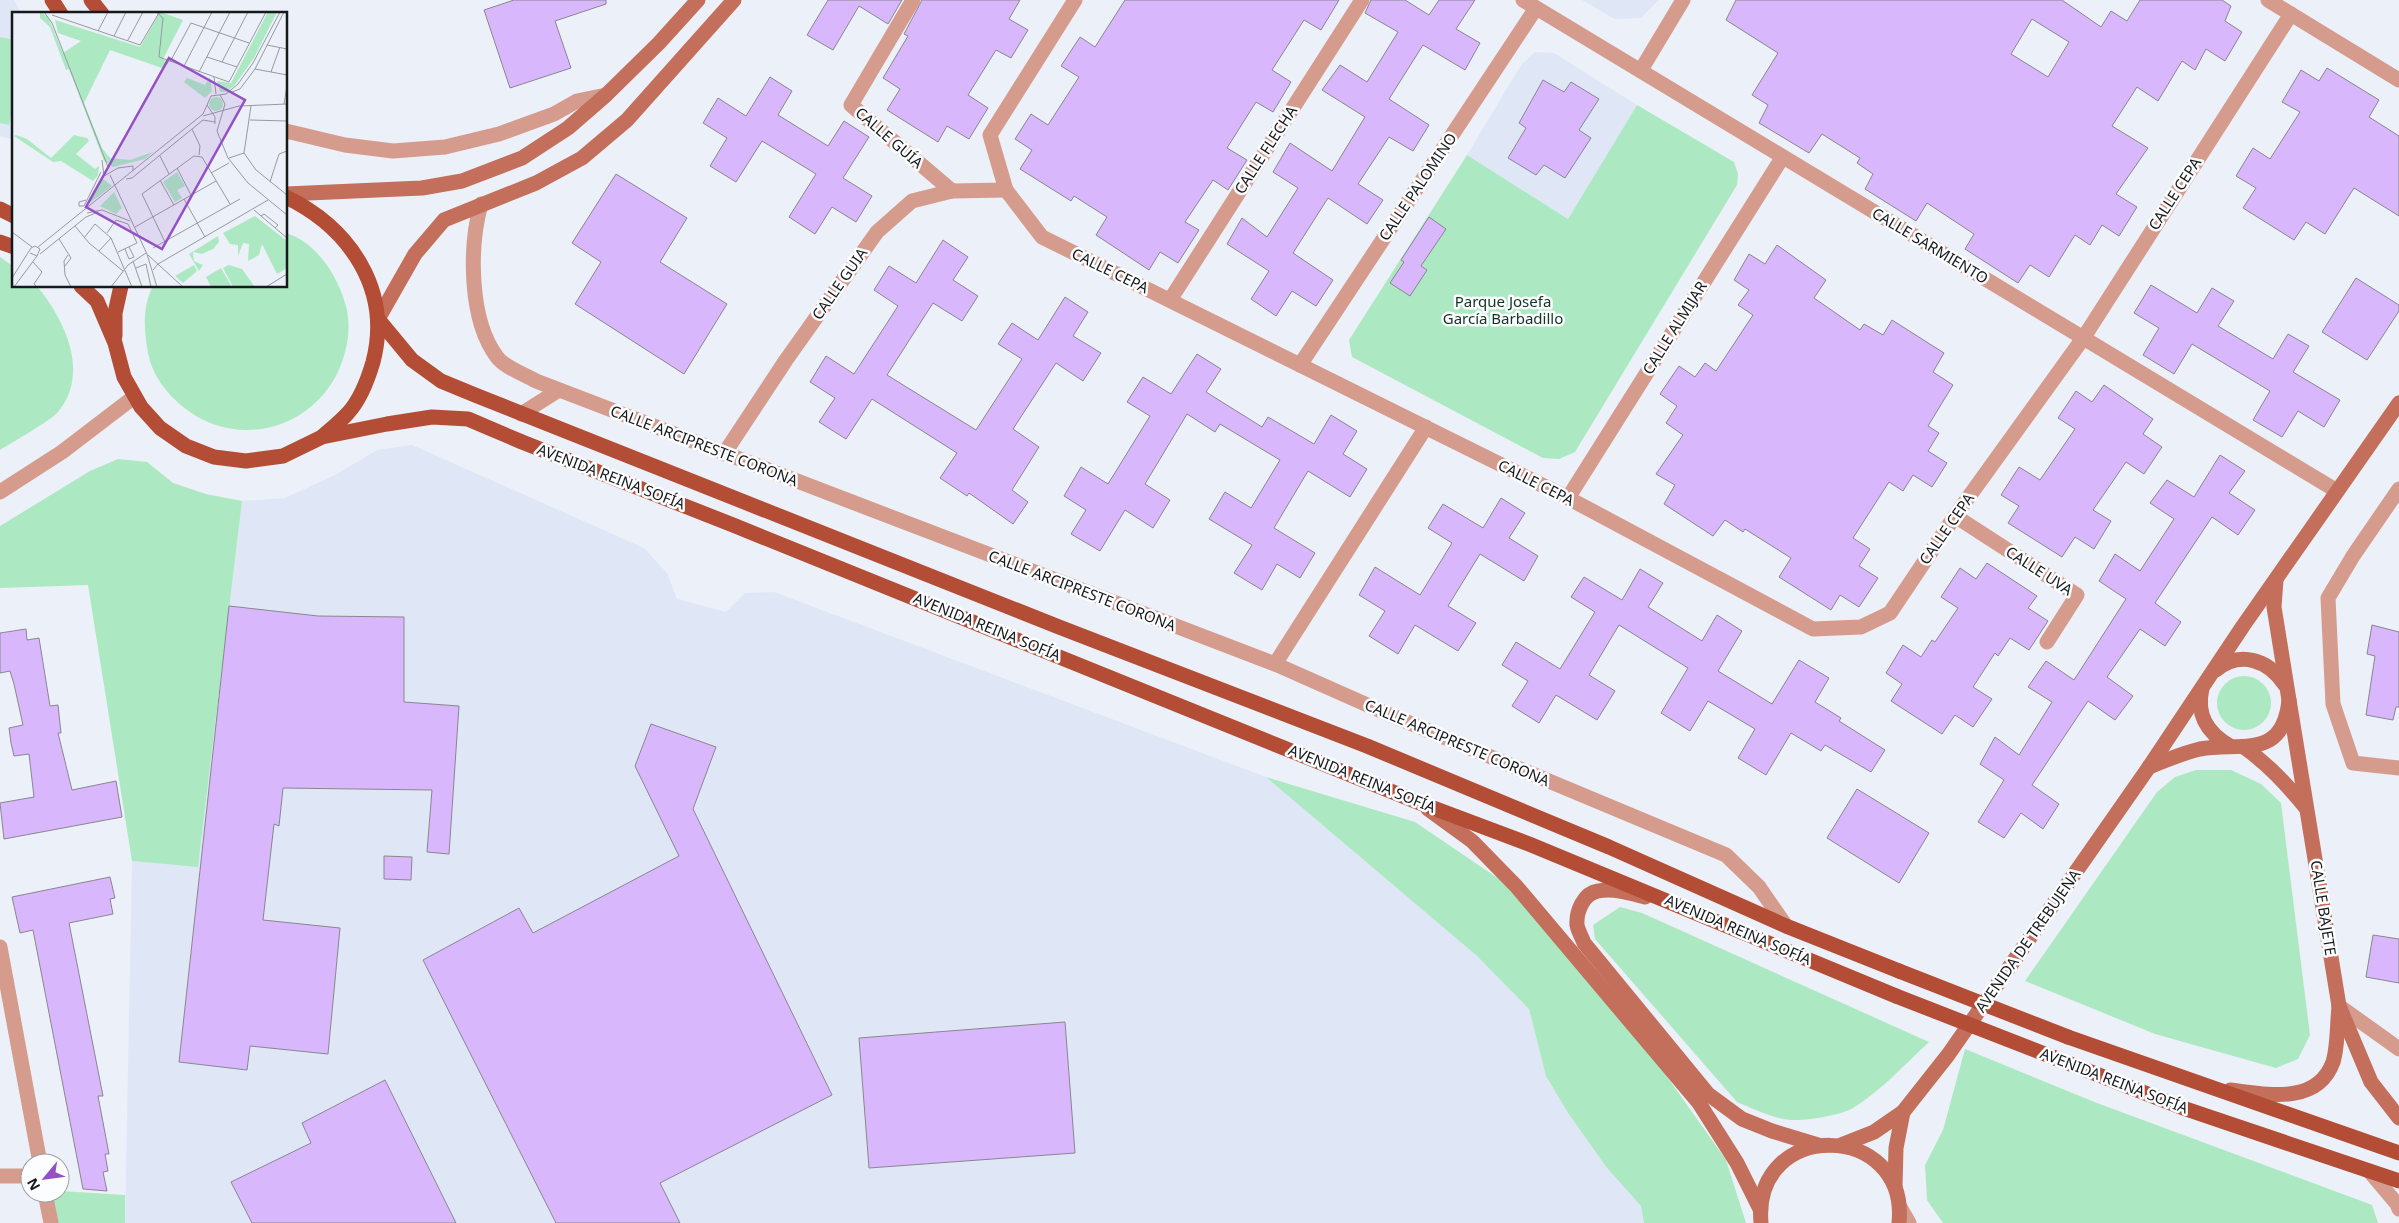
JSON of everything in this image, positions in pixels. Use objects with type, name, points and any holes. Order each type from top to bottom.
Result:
[{"type":"main road","points":[[52,0],[60,12]]},
{"type":"main road","points":[[92,0],[101,12]]},
{"type":"main road","points":[[288,196],[422,188],[462,181],[522,158],[568,128],[606,95],[698,0]]},
{"type":"main road","points":[[378,319],[415,254],[444,220],[536,183],[582,158],[627,120],[734,0]]},
{"type":"main road","name":"AVENIDA REINA SOFÍA","points":[[288,197],[309,208],[348,245],[367,276],[375,299],[378,319],[378,344],[368,380],[349,412],[322,437]]},
{"type":"main road","points":[[0,209],[12,215]]},
{"type":"main road","points":[[0,242],[12,246]]},
{"type":"main road","name":"AVENIDA REINA SOFÍA","points":[[83,288],[97,301],[115,343],[124,377],[134,397],[160,428],[186,446],[214,457],[246,461],[283,456],[322,437],[432,417],[468,419],[522,442],[734,524],[1420,803],[1529,844],[1896,996],[2186,1109],[2399,1181]]},
{"type":"main road","name":"AVENIDA REINA SOFÍA","points":[[115,343],[115,313],[121,288]]},
{"type":"main road","name":"AVENIDA REINA SOFÍA","points":[[378,319],[412,360],[441,381],[1367,746],[1610,847],[1786,926],[1899,971],[2068,1037],[2399,1153]]},
{"type":"main road","name":"AVENIDA DE TREBUJENA","points":[[1841,1145],[1874,1132],[1903,1112],[1948,1054],[2149,767],[2276,578],[2399,403]]},
{"type":"main road","points":[[2149,767],[2199,750],[2259,745],[2272,738],[2281,728],[2287,715],[2287,693],[2274,607],[2276,578]]},
{"type":"main road","name":"AVENIDA DE TREBUJENA","points":[[2238,747],[2218,739],[2208,729],[2201,715],[2200,700],[2207,680],[2223,664],[2237,659],[2252,660],[2266,665],[2278,674],[2287,693]]},
{"type":"main road","name":"CALLE BAJETE","points":[[2287,693],[2339,1006]]},
{"type":"main road","name":"CALLE BAJETE","points":[[2238,747],[2266,763],[2282,779],[2307,810]]},
{"type":"main road","points":[[1420,803],[1472,841],[1516,886],[1574,952],[1699,1103],[1737,1163],[1761,1216]]},
{"type":"main road","points":[[1672,903],[1616,890],[1596,891],[1585,898],[1579,910],[1577,926],[1584,943],[1708,1094],[1742,1119],[1772,1131],[1818,1145],[1841,1145],[1864,1152],[1882,1167],[1895,1186],[1900,1216]]},
{"type":"main road","points":[[2223,1090],[2284,1096],[2313,1087],[2322,1080],[2333,1061],[2339,1006]]},
{"type":"main road","points":[[2339,1006],[2371,1082],[2399,1118]]},
{"type":"main road","name":"AVENIDA DE TREBUJENA","points":[[1895,1186],[1896,1148],[1903,1112]]},
{"type":"main road","points":[[1761,1216],[1766,1186],[1778,1167],[1796,1152],[1818,1145]]},
{"type":"street","name":"CALLE GUÍA","points":[[913,0],[851,105],[952,192]]},
{"type":"street","name":"CALLE CEPA","points":[[1075,0],[990,135],[1006,190],[1042,237],[1568,498],[1813,629],[1862,627],[1890,612],[1955,516],[2084,337],[2291,14]]},
{"type":"street","name":"CALLE FLECHA","points":[[1170,300],[1362,0]]},
{"type":"street","name":"CALLE SARMIENTO","points":[[1523,0],[1641,70],[1782,158],[2084,337],[2337,491]]},
{"type":"street","points":[[1641,70],[1683,0]]},
{"type":"street","points":[[2268,0],[2399,80]]},
{"type":"street","name":"CALLE PALOMINO","points":[[1300,365],[1536,8]]},
{"type":"street","points":[[288,131],[345,145],[392,151],[445,147],[499,134],[554,114],[577,101],[606,95]]},
{"type":"street","name":"CALLE ALMIJAR","points":[[1568,498],[1782,158]]},
{"type":"street","name":"CALLE GUIA","points":[[724,454],[786,360],[877,232],[912,201],[952,192],[1006,190]]},
{"type":"street","name":"CALLE ARCIPRESTE CORONA","points":[[481,204],[474,228],[475,288],[484,335],[498,359],[536,381],[1275,664],[1390,715],[1726,855],[1760,887],[1786,926]]},
{"type":"street","points":[[521,414],[559,390]]},
{"type":"street","points":[[0,492],[62,452],[134,397]]},
{"type":"street","points":[[1275,664],[1426,427]]},
{"type":"street","points":[[2399,489],[2353,556],[2328,598],[2333,704],[2353,762],[2399,768]]},
{"type":"street","name":"CALLE UVA","points":[[1955,516],[2077,595],[2047,642]]},
{"type":"street","points":[[0,947],[3,977],[38,1153]]},
{"type":"street","points":[[2339,1006],[2399,1049]]},
{"type":"street","points":[[2370,1172],[2397,1204],[2399,1209]]},
{"type":"street","points":[[0,1176],[20,1176]]},
{"type":"street","points":[[47,1203],[51,1223]]},
{"type":"street","points":[[1900,1216],[1909,1223]]},
{"type":"shaded area","points":[[0,0],[14,0],[21,12],[12,12],[12,139],[0,136]]},
{"type":"shaded area","points":[[1582,0],[1659,0],[1641,18],[1615,19]]},
{"type":"shaded area","points":[[1535,52],[1554,53],[1637,105],[1568,219],[1467,155],[1521,65]]},
{"type":"shaded area","points":[[412,445],[644,548],[667,573],[677,599],[726,612],[745,593],[774,592],[1266,777],[1477,956],[1529,1009],[1546,1076],[1568,1113],[1607,1168],[1641,1206],[1644,1223],[125,1223],[132,861],[198,866],[242,501],[285,498],[337,474],[377,450]]},
{"type":"green space","points":[[0,37],[12,40],[12,112],[9,125],[0,123]]},
{"type":"green space","name":"Parque Josefa García Barbadillo","points":[[1637,105],[1734,162],[1738,174],[1737,185],[1575,452],[1559,459],[1543,458],[1352,357],[1349,340],[1467,155],[1568,219]]},
{"type":"green space","points":[[288,234],[297,237],[316,252],[337,282],[347,310],[349,325],[348,340],[342,362],[330,385],[315,404],[295,417],[274,426],[250,430],[227,428],[204,420],[182,406],[170,395],[160,382],[153,368],[148,353],[145,327],[149,294],[152,288],[288,288]]},
{"type":"green space","points":[[0,257],[12,266],[12,288],[39,288],[47,299],[64,330],[73,364],[68,397],[58,412],[40,426],[0,450]]},
{"type":"green space","points":[[118,459],[147,462],[173,483],[206,494],[242,501],[198,867],[132,861],[88,585],[0,588],[0,526],[90,471]]},
{"type":"green space","points":[[2244,676],[2254,678],[2263,684],[2269,693],[2271,703],[2269,713],[2263,722],[2254,728],[2244,730],[2234,728],[2225,722],[2219,713],[2217,703],[2219,693],[2225,684],[2234,678]]},
{"type":"green space","points":[[2196,770],[2231,770],[2261,784],[2281,803],[2310,1035],[2298,1059],[2276,1068],[2155,1034],[2025,981],[2157,792],[2175,777]]},
{"type":"green space","points":[[1266,777],[1415,822],[1505,883],[1646,1047],[1726,1160],[1746,1223],[1644,1223],[1641,1206],[1607,1168],[1568,1113],[1546,1076],[1529,1009],[1477,956]]},
{"type":"green space","points":[[1620,907],[1642,913],[1929,1042],[1873,1094],[1853,1108],[1841,1113],[1792,1120],[1757,1111],[1737,1102],[1595,939],[1593,925]]},
{"type":"green space","points":[[1965,1049],[2097,1103],[2372,1205],[2378,1223],[1943,1223],[1927,1200],[1925,1165],[1943,1130]]},
{"type":"green space","points":[[70,1192],[125,1195],[125,1223],[51,1223],[48,1203],[70,1203]]},
{"type":"building","points":[[514,0],[606,0],[606,4],[555,21],[571,68],[510,88],[484,10]]},
{"type":"building","points":[[828,0],[902,0],[888,24],[859,6],[833,50],[807,35]]},
{"type":"building","points":[[922,0],[1020,0],[1009,19],[1028,30],[1011,58],[996,50],[968,95],[988,108],[969,139],[947,126],[938,142],[887,110],[900,89],[883,78],[908,36],[904,34]]},
{"type":"building","points":[[1125,0],[1339,0],[1321,30],[1304,20],[1272,70],[1291,82],[1273,112],[1256,102],[1227,148],[1247,160],[1228,190],[1213,180],[1185,222],[1199,230],[1178,263],[1160,252],[1149,270],[1096,235],[1107,217],[1074,196],[1071,201],[1020,169],[1032,150],[1015,139],[1031,114],[1048,125],[1079,77],[1061,66],[1080,37],[1095,47]]},
{"type":"building","points":[[1371,0],[1405,0],[1429,15],[1439,0],[1475,0],[1456,29],[1480,43],[1465,70],[1423,45],[1389,99],[1429,125],[1413,151],[1389,137],[1358,184],[1383,200],[1367,224],[1328,198],[1293,253],[1333,280],[1316,306],[1292,291],[1276,316],[1251,299],[1269,271],[1227,244],[1242,218],[1267,237],[1298,188],[1273,172],[1290,143],[1332,171],[1365,117],[1322,90],[1340,65],[1367,82],[1398,32],[1365,13]]},
{"type":"building","points":[[1736,0],[2062,0],[2101,27],[2111,11],[2127,21],[2140,0],[2222,0],[2231,6],[2225,21],[2242,32],[2225,61],[2206,49],[2195,70],[2182,61],[2158,101],[2137,87],[2112,126],[2148,148],[2116,194],[2137,207],[2119,236],[2102,225],[2090,245],[2075,235],[2049,277],[2030,265],[2018,283],[1965,249],[1974,234],[1927,203],[1916,221],[1865,189],[1873,174],[1857,163],[1860,158],[1822,134],[1809,153],[1759,123],[1768,105],[1752,95],[1778,53],[1726,20]],"holes":[[[2032,19],[2069,42],[2048,77],[2011,54]]]},
{"type":"building","points":[[2327,68],[2379,100],[2369,117],[2399,136],[2399,216],[2354,188],[2325,234],[2306,222],[2294,240],[2243,208],[2256,188],[2236,176],[2253,148],[2270,159],[2300,112],[2282,102],[2301,70],[2319,81]]},
{"type":"building","points":[[770,77],[792,91],[778,115],[828,146],[844,121],[869,137],[843,178],[872,196],[856,222],[832,207],[815,234],[789,217],[816,174],[762,141],[736,182],[710,166],[727,138],[703,123],[718,98],[746,116]]},
{"type":"building","points":[[1543,80],[1564,92],[1571,82],[1599,99],[1579,130],[1591,138],[1565,178],[1544,165],[1536,175],[1508,158],[1526,128],[1519,123]]},
{"type":"building","points":[[616,174],[687,218],[660,262],[727,304],[684,374],[575,304],[601,262],[572,243]]},
{"type":"building","points":[[1429,217],[1446,229],[1421,266],[1427,270],[1410,296],[1390,283],[1404,262],[1401,260]]},
{"type":"building","points":[[943,240],[968,257],[953,280],[978,296],[962,321],[933,303],[887,375],[976,430],[1022,359],[998,344],[1012,323],[1038,340],[1065,297],[1088,312],[1073,336],[1101,353],[1083,381],[1056,363],[1013,429],[1039,447],[1012,490],[1028,502],[1013,524],[969,493],[967,496],[940,478],[957,453],[872,399],[846,439],[819,422],[835,398],[810,382],[826,356],[854,374],[898,306],[874,290],[889,266],[916,283]]},
{"type":"building","points":[[1777,245],[1826,280],[1814,298],[1860,330],[1864,324],[1883,335],[1892,320],[1944,353],[1933,372],[1953,385],[1928,426],[1939,433],[1928,451],[1947,463],[1932,487],[1913,475],[1903,491],[1889,482],[1853,538],[1870,549],[1859,566],[1878,578],[1859,607],[1840,595],[1831,610],[1779,577],[1791,558],[1745,529],[1743,532],[1725,520],[1713,536],[1664,504],[1675,485],[1656,474],[1683,435],[1666,423],[1677,406],[1660,394],[1679,366],[1695,377],[1705,363],[1716,371],[1753,315],[1738,305],[1749,290],[1734,280],[1749,254],[1765,264]]},
{"type":"building","points":[[2356,278],[2399,305],[2399,311],[2367,360],[2322,332]]},
{"type":"building","points":[[2151,285],[2197,313],[2212,288],[2234,301],[2218,326],[2273,359],[2288,334],[2309,346],[2293,372],[2340,400],[2324,427],[2298,411],[2282,437],[2253,420],[2270,391],[2192,344],[2174,374],[2143,355],[2159,328],[2134,313]]},
{"type":"building","points":[[1197,354],[1221,369],[1206,392],[1262,427],[1268,417],[1314,444],[1331,415],[1357,431],[1343,454],[1367,469],[1350,497],[1308,471],[1274,528],[1315,553],[1300,578],[1277,564],[1262,590],[1234,573],[1252,545],[1209,519],[1225,492],[1251,508],[1280,460],[1220,424],[1215,432],[1187,414],[1145,484],[1170,500],[1153,528],[1125,510],[1100,551],[1071,534],[1086,510],[1064,496],[1081,467],[1108,484],[1150,416],[1127,402],[1143,377],[1171,394]]},
{"type":"building","points":[[2104,385],[2153,419],[2143,434],[2162,447],[2144,474],[2126,462],[2093,510],[2111,521],[2094,549],[2075,537],[2062,557],[2008,523],[2019,506],[2001,495],[2019,467],[2040,480],[2075,429],[2058,418],[2076,391],[2092,402]]},
{"type":"building","points":[[2220,455],[2245,471],[2229,493],[2255,510],[2238,535],[2212,517],[2155,603],[2181,622],[2165,646],[2140,629],[2107,677],[2133,696],[2115,720],[2088,701],[2032,785],[2059,804],[2043,829],[2021,813],[2004,838],[1978,822],[2004,780],[1980,764],[1995,737],[2019,755],[2052,702],[2028,687],[2046,661],[2074,680],[2126,599],[2099,581],[2115,554],[2140,571],[2174,519],[2150,503],[2167,480],[2194,497]]},
{"type":"building","points":[[1501,498],[1525,513],[1509,538],[1538,556],[1524,581],[1480,554],[1448,606],[1476,623],[1458,651],[1415,625],[1398,654],[1369,636],[1385,611],[1359,595],[1375,567],[1420,595],[1452,543],[1428,528],[1443,504],[1483,528]]},
{"type":"building","points":[[1987,563],[2037,596],[2028,608],[2048,621],[2029,650],[2010,638],[1998,656],[1995,653],[1973,687],[1992,699],[1973,727],[1955,715],[1942,734],[1891,701],[1902,684],[1886,673],[1903,645],[1921,657],[1932,640],[1935,642],[1958,608],[1941,597],[1960,568],[1976,579]]},
{"type":"building","points":[[1640,569],[1663,583],[1648,607],[1702,641],[1717,615],[1742,631],[1718,671],[1772,704],[1799,660],[1829,678],[1815,702],[1841,718],[1839,721],[1885,750],[1871,772],[1825,745],[1821,751],[1791,733],[1766,775],[1738,758],[1755,729],[1708,701],[1690,731],[1661,713],[1688,668],[1619,625],[1589,675],[1615,691],[1597,720],[1556,695],[1539,723],[1512,706],[1528,681],[1502,665],[1516,642],[1560,669],[1595,612],[1571,597],[1584,577],[1622,600]]},
{"type":"building","points":[[229,606],[318,616],[404,617],[404,702],[459,706],[449,854],[427,852],[432,790],[283,788],[279,826],[274,824],[263,920],[340,928],[328,1054],[250,1046],[247,1070],[179,1062]]},
{"type":"building","points":[[2372,625],[2399,632],[2399,707],[2396,707],[2393,720],[2366,715],[2375,656],[2367,654]]},
{"type":"building","points":[[26,629],[27,640],[39,638],[50,706],[58,705],[61,733],[58,733],[72,790],[116,781],[122,817],[4,839],[0,803],[34,797],[29,754],[14,756],[11,743],[9,728],[23,725],[14,684],[10,671],[0,673],[0,633]]},
{"type":"building","points":[[651,724],[716,747],[693,809],[832,1095],[660,1183],[680,1223],[556,1223],[423,960],[519,908],[533,933],[679,856],[635,766]]},
{"type":"building","points":[[1857,789],[1929,833],[1899,883],[1827,838]]},
{"type":"building","points":[[384,856],[412,857],[411,880],[384,879]]},
{"type":"building","points":[[110,877],[115,898],[110,899],[113,914],[69,923],[103,1096],[98,1096],[109,1154],[105,1154],[108,1171],[103,1172],[107,1191],[83,1189],[33,930],[20,933],[12,897]]},
{"type":"building","points":[[2373,935],[2399,939],[2399,983],[2366,977]]},
{"type":"building","points":[[1065,1022],[1075,1153],[869,1168],[859,1038]]},
{"type":"building","points":[[385,1080],[456,1223],[252,1223],[231,1182],[311,1143],[302,1123]]}]
